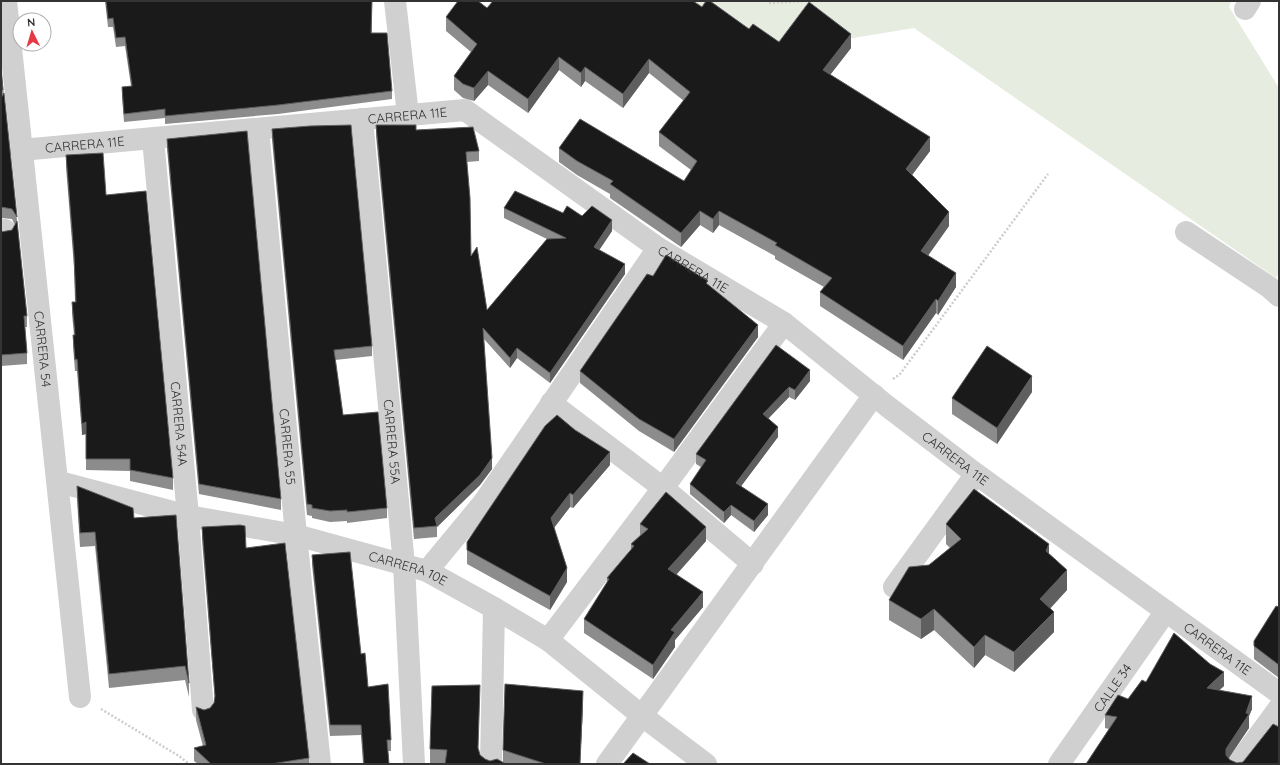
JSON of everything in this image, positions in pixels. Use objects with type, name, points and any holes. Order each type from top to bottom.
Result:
[{"type":"street","name":"CARRERA 54","points":[[6,1],[9,111],[21,150],[59,482],[80,697]]},
{"type":"street","points":[[395,1],[408,115]]},
{"type":"street","name":"CARRERA 11E","points":[[21,150],[465,110],[658,248],[784,323],[976,474],[1279,693]]},
{"type":"street","name":"CARRERA 55A","points":[[362,119],[404,565],[414,764]]},
{"type":"street","name":"CARRERA 55","points":[[258,129],[296,535],[320,764]]},
{"type":"street","name":"CARRERA 54A","points":[[153,138],[188,516],[203,710]]},
{"type":"street","points":[[1186,232],[1269,287],[1279,296]]},
{"type":"street","points":[[427,571],[484,502],[658,248]]},
{"type":"street","points":[[548,640],[663,488],[784,323]]},
{"type":"street","points":[[607,764],[874,395]]},
{"type":"street","points":[[551,403],[663,488],[753,564]]},
{"type":"street","points":[[894,587],[976,474]]},
{"type":"street","name":"CARRERA 10E","points":[[59,482],[188,516],[296,535],[427,571],[548,640],[641,715],[706,764]]},
{"type":"street","points":[[491,764],[494,608]]},
{"type":"street","name":"CALLE 34","points":[[1059,764],[1166,611]]},
{"type":"street","points":[[1238,764],[1279,708]]},
{"type":"path","points":[[769,4],[803,1]]},
{"type":"path","points":[[874,395],[900,374],[1048,174]]},
{"type":"path","points":[[80,697],[179,756],[188,764]]},
{"type":"shaded area","points":[[655,1],[1231,1],[1229,7],[1279,88],[1279,272],[1276,278],[914,28],[725,59]]},
{"type":"building","points":[[106,1],[372,1],[371,33],[387,33],[392,91],[278,105],[165,116],[165,109],[124,114],[122,87],[132,86],[125,37],[116,38],[113,18],[108,19]]},
{"type":"building","points":[[458,1],[478,1],[487,8],[493,1],[693,1],[702,7],[706,1],[710,1],[749,29],[753,24],[779,42],[809,2],[851,34],[823,70],[930,137],[906,169],[949,212],[921,251],[956,273],[938,301],[936,299],[903,346],[820,292],[832,278],[775,245],[777,243],[719,211],[713,219],[700,211],[681,233],[610,184],[613,181],[577,161],[559,148],[580,119],[684,181],[697,161],[659,132],[690,92],[649,59],[623,94],[585,67],[581,73],[559,57],[528,99],[488,71],[474,88],[463,84],[454,76],[477,44],[446,17]]},
{"type":"building","points":[[1,67],[3,90],[1,90]]},
{"type":"building","points":[[4,93],[17,217],[12,209],[1,207],[1,98]]},
{"type":"building","points":[[351,125],[372,346],[334,350],[343,415],[378,412],[387,508],[347,512],[347,510],[330,511],[312,508],[312,505],[307,504],[272,129]]},
{"type":"building","points":[[376,125],[416,125],[416,130],[473,127],[479,151],[466,152],[470,198],[471,256],[477,247],[487,310],[547,239],[566,238],[504,208],[515,191],[563,213],[567,206],[582,216],[592,206],[612,220],[594,247],[625,264],[550,373],[517,348],[510,358],[483,328],[492,458],[480,475],[435,518],[437,526],[414,528]]},
{"type":"building","points":[[247,131],[281,499],[199,484],[167,139]]},
{"type":"building","points":[[103,153],[106,195],[146,191],[173,478],[130,470],[130,459],[86,459],[86,422],[82,424],[77,359],[75,360],[73,335],[75,335],[72,302],[76,302],[66,155]]},
{"type":"building","points":[[17,221],[27,316],[24,316],[27,353],[1,355],[1,232],[12,230]]},
{"type":"building","points":[[666,255],[708,281],[706,283],[758,325],[674,439],[639,419],[580,371],[647,274],[653,276]]},
{"type":"building","points":[[776,345],[810,370],[795,390],[789,387],[763,414],[778,427],[736,483],[768,504],[754,521],[731,505],[724,512],[690,484],[706,460],[696,454]]},
{"type":"building","points":[[987,346],[1032,376],[997,428],[952,398]]},
{"type":"building","points":[[557,415],[575,430],[610,452],[573,495],[570,493],[551,518],[567,568],[550,596],[467,550],[467,542],[545,426]]},
{"type":"building","points":[[77,486],[133,508],[134,518],[176,515],[189,683],[185,666],[109,674],[95,532],[80,533]]},
{"type":"building","points":[[974,489],[1049,544],[1046,551],[1067,570],[1040,599],[1054,612],[1014,652],[985,635],[974,647],[934,609],[921,619],[889,600],[909,567],[929,565],[961,539],[946,524]]},
{"type":"building","points":[[666,492],[706,527],[668,569],[703,592],[671,630],[675,632],[653,665],[584,619],[609,579],[607,578],[634,546],[631,544],[648,529],[640,524]]},
{"type":"building","points":[[245,526],[246,548],[285,543],[309,758],[271,764],[211,764],[194,748],[206,745],[196,707],[204,710],[210,708],[214,703],[215,696],[202,527]]},
{"type":"building","points":[[350,552],[361,654],[365,653],[368,687],[388,684],[391,740],[387,740],[389,764],[364,764],[361,725],[330,725],[312,555]]},
{"type":"building","points":[[1276,606],[1279,607],[1279,665],[1254,646],[1254,641]]},
{"type":"building","points":[[1174,633],[1210,664],[1224,672],[1207,688],[1252,696],[1246,713],[1249,714],[1226,749],[1226,755],[1230,760],[1237,763],[1243,762],[1273,724],[1279,727],[1279,764],[1086,764],[1117,717],[1105,715],[1118,695],[1128,699],[1142,680],[1146,682]]},
{"type":"building","points":[[505,684],[583,691],[580,764],[546,764],[503,750]]},
{"type":"building","points":[[480,685],[478,748],[480,755],[490,761],[497,759],[506,764],[445,764],[447,750],[430,749],[432,686]]},
{"type":"building","points":[[633,753],[650,764],[623,764]]}]
